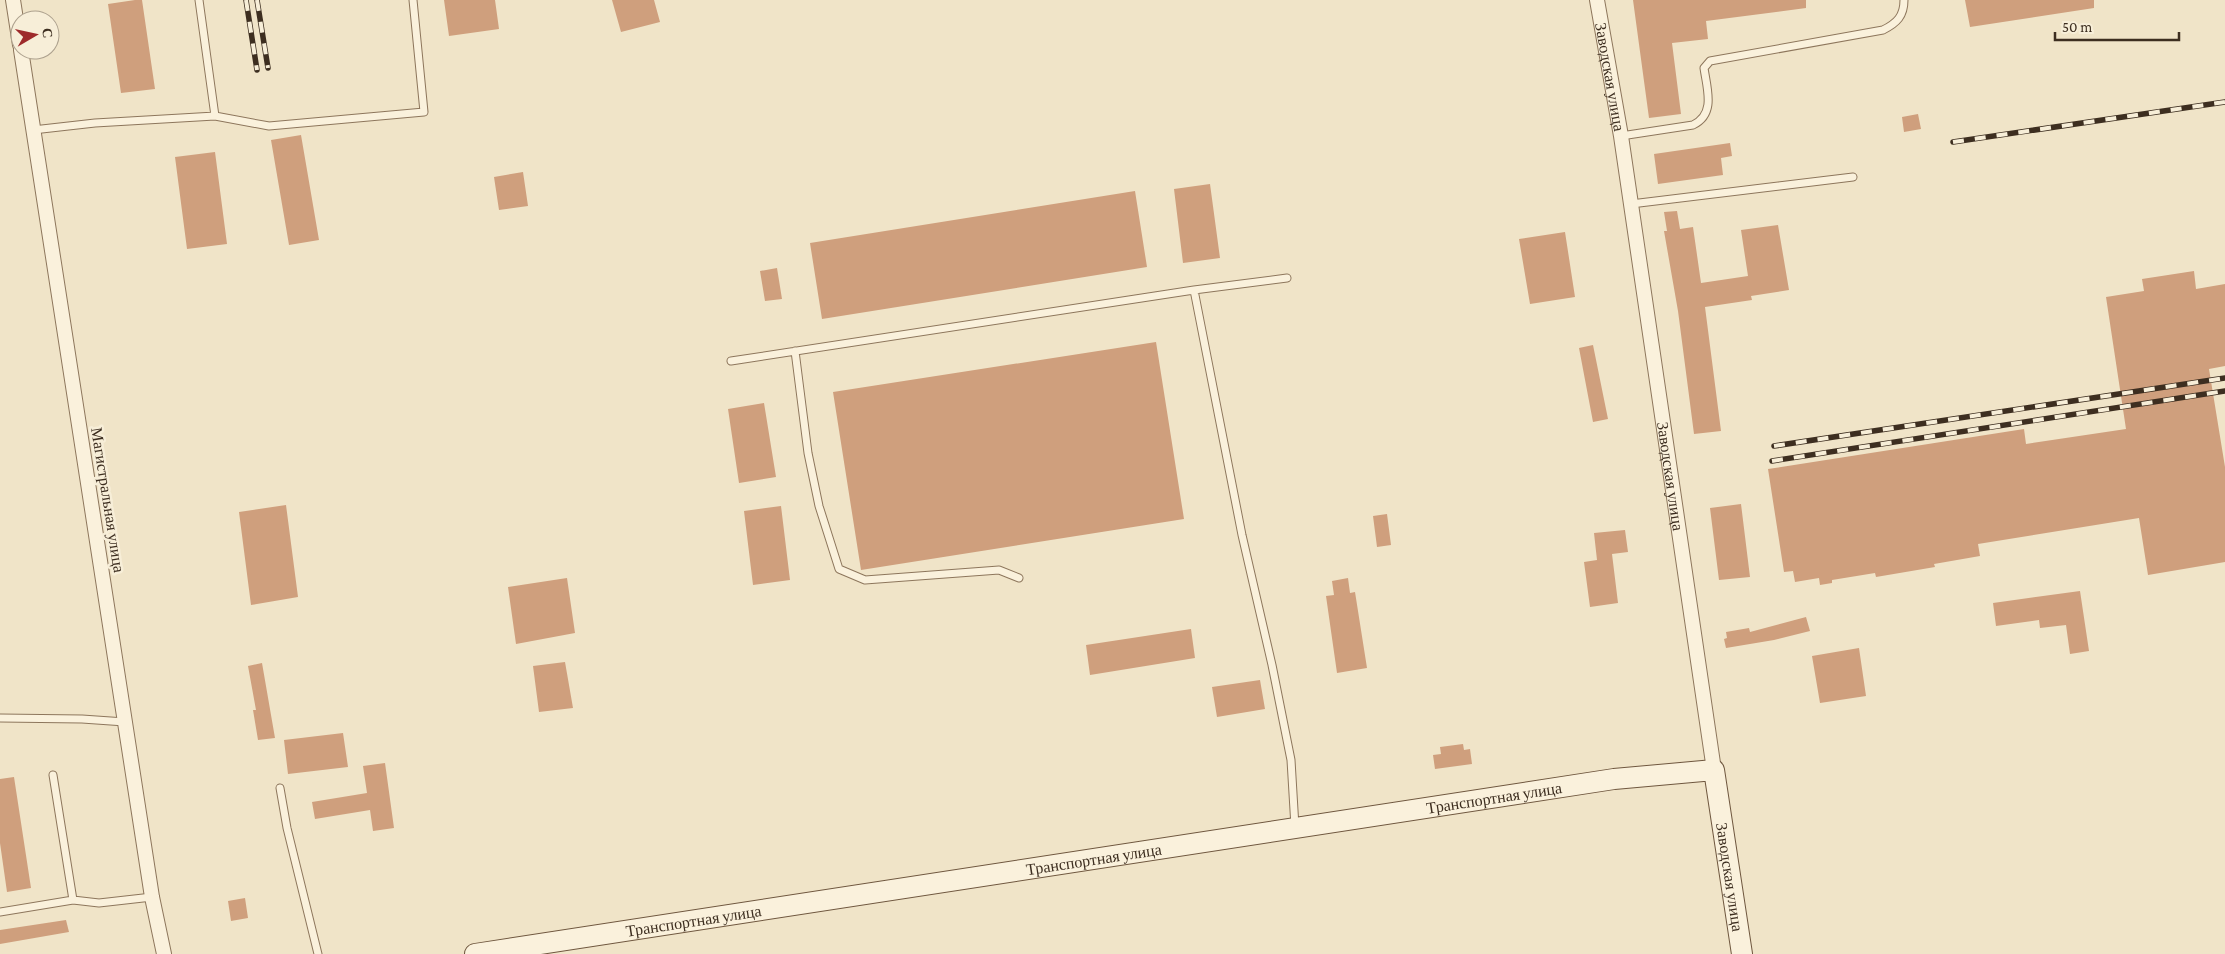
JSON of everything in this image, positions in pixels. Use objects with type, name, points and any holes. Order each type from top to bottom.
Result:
[{"type":"street","name":"Заводская улица","points":[[1597,0],[1621,136],[1742,954]]},
{"type":"street","name":"Магистральная улица","points":[[22,60],[152,897],[164,954]]},
{"type":"street","name":"Транспортная улица","points":[[475,954],[1614,779],[1714,770]]},
{"type":"lane","points":[[199,0],[215,116]]},
{"type":"lane","points":[[33,130],[95,123],[215,116],[269,126],[424,112],[413,0]]},
{"type":"lane","points":[[1621,136],[1693,125],[1699,122],[1709,109],[1704,68],[1710,61],[1883,30],[1899,20],[1904,12],[1904,0]]},
{"type":"lane","points":[[1630,204],[1853,177]]},
{"type":"lane","points":[[731,361],[1194,290],[1287,278]]},
{"type":"lane","points":[[1194,290],[1242,535],[1272,665],[1290,760],[1295,828]]},
{"type":"lane","points":[[795,351],[808,453],[839,569],[864,580],[999,570],[1019,578]]},
{"type":"lane","points":[[0,718],[82,718],[125,722]]},
{"type":"lane","points":[[52,775],[73,900]]},
{"type":"lane","points":[[280,788],[287,828],[318,954]]},
{"type":"lane","points":[[0,912],[73,900],[99,903],[152,897]]},
{"type":"building","points":[[142,0],[155,89],[121,93],[108,4]]},
{"type":"building","points":[[444,0],[495,0],[499,29],[449,36]]},
{"type":"building","points":[[612,0],[654,0],[660,22],[621,32]]},
{"type":"building","points":[[1633,0],[1806,0],[1806,8],[1706,21],[1708,39],[1672,43],[1681,114],[1649,118]]},
{"type":"building","points":[[1965,0],[2094,0],[2094,8],[1970,27]]},
{"type":"building","points":[[1918,114],[1921,129],[1904,132],[1902,117]]},
{"type":"building","points":[[301,135],[319,240],[289,245],[271,140]]},
{"type":"building","points":[[1730,143],[1732,156],[1721,158],[1723,175],[1658,184],[1654,154]]},
{"type":"building","points":[[215,152],[227,244],[187,249],[175,157]]},
{"type":"building","points":[[523,172],[528,206],[499,210],[494,177]]},
{"type":"building","points":[[1210,184],[1220,258],[1183,263],[1174,189]]},
{"type":"building","points":[[1135,191],[1147,267],[822,319],[810,243]]},
{"type":"building","points":[[1677,211],[1680,229],[1693,227],[1701,283],[1748,276],[1741,230],[1778,225],[1789,290],[1751,296],[1752,300],[1705,307],[1721,431],[1694,434],[1678,311],[1664,231],[1667,231],[1664,212]]},
{"type":"building","points":[[1565,232],[1575,297],[1530,304],[1519,239]]},
{"type":"building","points":[[777,268],[782,299],[765,301],[760,271]]},
{"type":"building","points":[[2194,271],[2196,289],[2225,284],[2225,366],[2209,369],[2225,467],[2225,562],[2148,575],[2139,518],[1978,544],[1980,556],[1934,564],[1935,567],[1876,577],[1875,573],[1832,580],[1832,583],[1820,585],[1819,578],[1795,582],[1793,571],[1784,572],[1768,469],[2024,429],[2026,444],[2126,429],[2106,297],[2144,291],[2142,279]]},
{"type":"building","points":[[1156,342],[1184,519],[861,570],[833,392]]},
{"type":"building","points":[[1593,345],[1608,419],[1593,422],[1579,348]]},
{"type":"building","points":[[764,403],[776,477],[739,483],[728,409]]},
{"type":"building","points":[[1741,504],[1750,577],[1719,580],[1710,508]]},
{"type":"building","points":[[286,505],[298,597],[251,605],[239,512]]},
{"type":"building","points":[[781,506],[790,580],[753,585],[744,511]]},
{"type":"building","points":[[1387,514],[1391,545],[1377,547],[1373,516]]},
{"type":"building","points":[[1625,530],[1628,552],[1612,554],[1618,603],[1590,607],[1584,562],[1597,560],[1594,533]]},
{"type":"building","points":[[567,578],[575,633],[516,644],[508,587]]},
{"type":"building","points":[[1348,578],[1350,593],[1355,592],[1367,668],[1337,673],[1326,596],[1334,595],[1332,581]]},
{"type":"building","points":[[2080,591],[2089,651],[2070,654],[2066,625],[2040,628],[2039,620],[1996,626],[1993,603]]},
{"type":"building","points":[[1806,617],[1810,631],[1774,640],[1726,648],[1724,639],[1727,638],[1726,632],[1749,628],[1750,632]]},
{"type":"building","points":[[1191,629],[1195,658],[1090,675],[1086,645]]},
{"type":"building","points":[[1859,648],[1866,696],[1820,703],[1812,656]]},
{"type":"building","points":[[565,662],[573,708],[539,712],[533,666]]},
{"type":"building","points":[[262,663],[275,738],[258,740],[253,710],[256,710],[248,666]]},
{"type":"building","points":[[1260,680],[1265,709],[1217,717],[1212,687]]},
{"type":"building","points":[[343,733],[348,767],[288,774],[284,740]]},
{"type":"building","points":[[1463,744],[1464,750],[1470,749],[1472,764],[1435,769],[1433,755],[1441,754],[1440,747]]},
{"type":"building","points":[[385,763],[394,828],[373,831],[370,810],[315,819],[312,802],[367,793],[363,766]]},
{"type":"building","points":[[14,777],[31,888],[7,892],[0,843],[0,779]]},
{"type":"building","points":[[245,898],[248,918],[231,921],[228,901]]},
{"type":"building","points":[[66,920],[69,932],[0,944],[0,930]]},
{"type":"railway","points":[[246,0],[257,70]]},
{"type":"railway","points":[[257,0],[268,68]]},
{"type":"railway","points":[[1953,142],[2225,102]]},
{"type":"railway","points":[[1774,446],[2225,378]]},
{"type":"railway","points":[[1772,461],[2225,391]]}]
